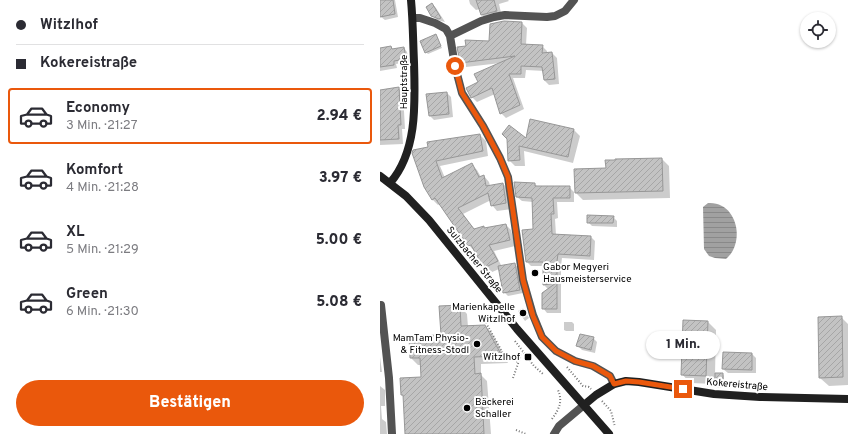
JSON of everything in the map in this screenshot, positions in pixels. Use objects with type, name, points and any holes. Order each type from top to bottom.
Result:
[{"type":"street","name":"Hauptstraße","points":[[390,183],[403,164],[408,148],[415,107],[413,18],[411,0]]},
{"type":"street","points":[[450,36],[481,21],[494,17],[505,15],[556,16],[565,11],[574,0]]},
{"type":"street","points":[[413,18],[420,18],[435,23],[446,30],[450,36],[455,66],[462,93],[483,126],[508,177],[523,280],[536,324],[542,337],[556,351],[575,361],[593,366],[610,376],[614,384]]},
{"type":"street","name":"Sulzbacher Straße","points":[[380,176],[406,196],[429,220],[517,330],[609,434]]},
{"type":"street","points":[[381,305],[389,378],[392,434]]},
{"type":"street","name":"Kokereistraße","points":[[584,405],[596,395],[614,384],[626,381],[714,394],[775,398],[848,400]]},
{"type":"street","points":[[554,434],[559,426],[584,405]]},
{"type":"path","points":[[486,323],[505,357],[518,362]]},
{"type":"path","points":[[514,341],[534,366],[544,374]]},
{"type":"path","points":[[513,378],[518,362],[523,353]]},
{"type":"path","points":[[550,424],[560,404],[560,396],[557,388]]},
{"type":"path","points":[[596,395],[611,411],[615,427],[618,431]]},
{"type":"path","points":[[516,430],[526,434]]},
{"type":"shaded area","points":[[708,203],[718,204],[726,209],[732,215],[735,224],[737,233],[736,243],[732,252],[726,259],[709,256],[704,249],[703,207]]},
{"type":"building","points":[[380,0],[393,0],[395,14],[380,17]]},
{"type":"building","points":[[476,0],[494,0],[497,11],[481,15]]},
{"type":"building","points":[[432,3],[441,18],[439,19],[431,16],[426,7]]},
{"type":"building","points":[[504,21],[522,22],[521,44],[543,45],[542,53],[552,52],[555,79],[544,80],[542,67],[521,66],[521,74],[509,74],[520,105],[500,114],[492,88],[471,98],[466,88],[478,82],[474,74],[515,56],[460,63],[457,47],[466,46],[465,40],[489,41],[490,24]]},
{"type":"building","points":[[436,34],[441,46],[425,53],[420,41]]},
{"type":"building","points":[[391,46],[392,49],[404,47],[406,59],[394,61],[394,65],[380,67],[380,48]]},
{"type":"building","points":[[399,87],[401,125],[398,125],[399,139],[380,140],[380,90]]},
{"type":"building","points":[[447,92],[449,114],[429,116],[426,94]]},
{"type":"building","points":[[530,119],[574,129],[568,157],[519,146],[520,160],[508,161],[507,139],[502,134],[509,125],[526,138]]},
{"type":"building","points":[[480,134],[483,151],[436,161],[442,178],[472,163],[479,177],[484,175],[486,186],[503,183],[506,203],[491,206],[488,193],[458,208],[474,229],[484,226],[484,228],[506,224],[510,240],[489,245],[498,261],[484,268],[471,245],[468,246],[435,198],[432,200],[424,187],[412,153],[413,150],[428,147],[427,142]]},
{"type":"building","points":[[662,158],[663,191],[575,193],[574,169],[606,168],[605,160]]},
{"type":"building","points":[[514,182],[535,183],[535,186],[570,186],[570,198],[553,198],[554,214],[551,214],[552,234],[591,236],[590,256],[558,254],[557,309],[542,309],[542,293],[556,283],[543,285],[543,262],[526,262],[522,230],[533,229],[532,198],[516,197]]},
{"type":"building","points":[[587,215],[614,216],[613,223],[587,223]]},
{"type":"building","points":[[515,263],[520,290],[503,293],[498,266]]},
{"type":"building","points":[[460,305],[461,326],[485,325],[502,356],[474,357],[475,374],[481,373],[484,434],[405,434],[403,395],[401,395],[400,378],[421,377],[420,358],[410,358],[409,336],[441,335],[439,306]]},
{"type":"building","points":[[842,316],[843,377],[819,378],[818,317]]},
{"type":"building","points":[[683,320],[708,321],[706,376],[681,375]]},
{"type":"building","points":[[580,334],[594,337],[591,350],[576,346]]},
{"type":"building","points":[[723,352],[752,353],[752,370],[722,369]]},
{"type":"building","points":[[715,373],[723,373],[723,386],[715,386]]},
{"type":"place","name":"Gabor Megyeri Hausmeisterservice","points":[[535,273]]},
{"type":"place","name":"Marienkapelle Witzlhof","points":[[523,313]]},
{"type":"place","name":"MamTam Physio- & Fitness-Stodl","points":[[477,344]]},
{"type":"place","name":"Witzlhof","points":[[528,357]]},
{"type":"place","name":"Bäckerei Schaller","points":[[467,408]]},
{"type":"route","points":[[455,66],[462,93],[483,126],[508,177],[523,280],[533,316],[542,337],[556,351],[575,361],[593,366],[610,376],[614,384],[626,381],[683,389]]}]
